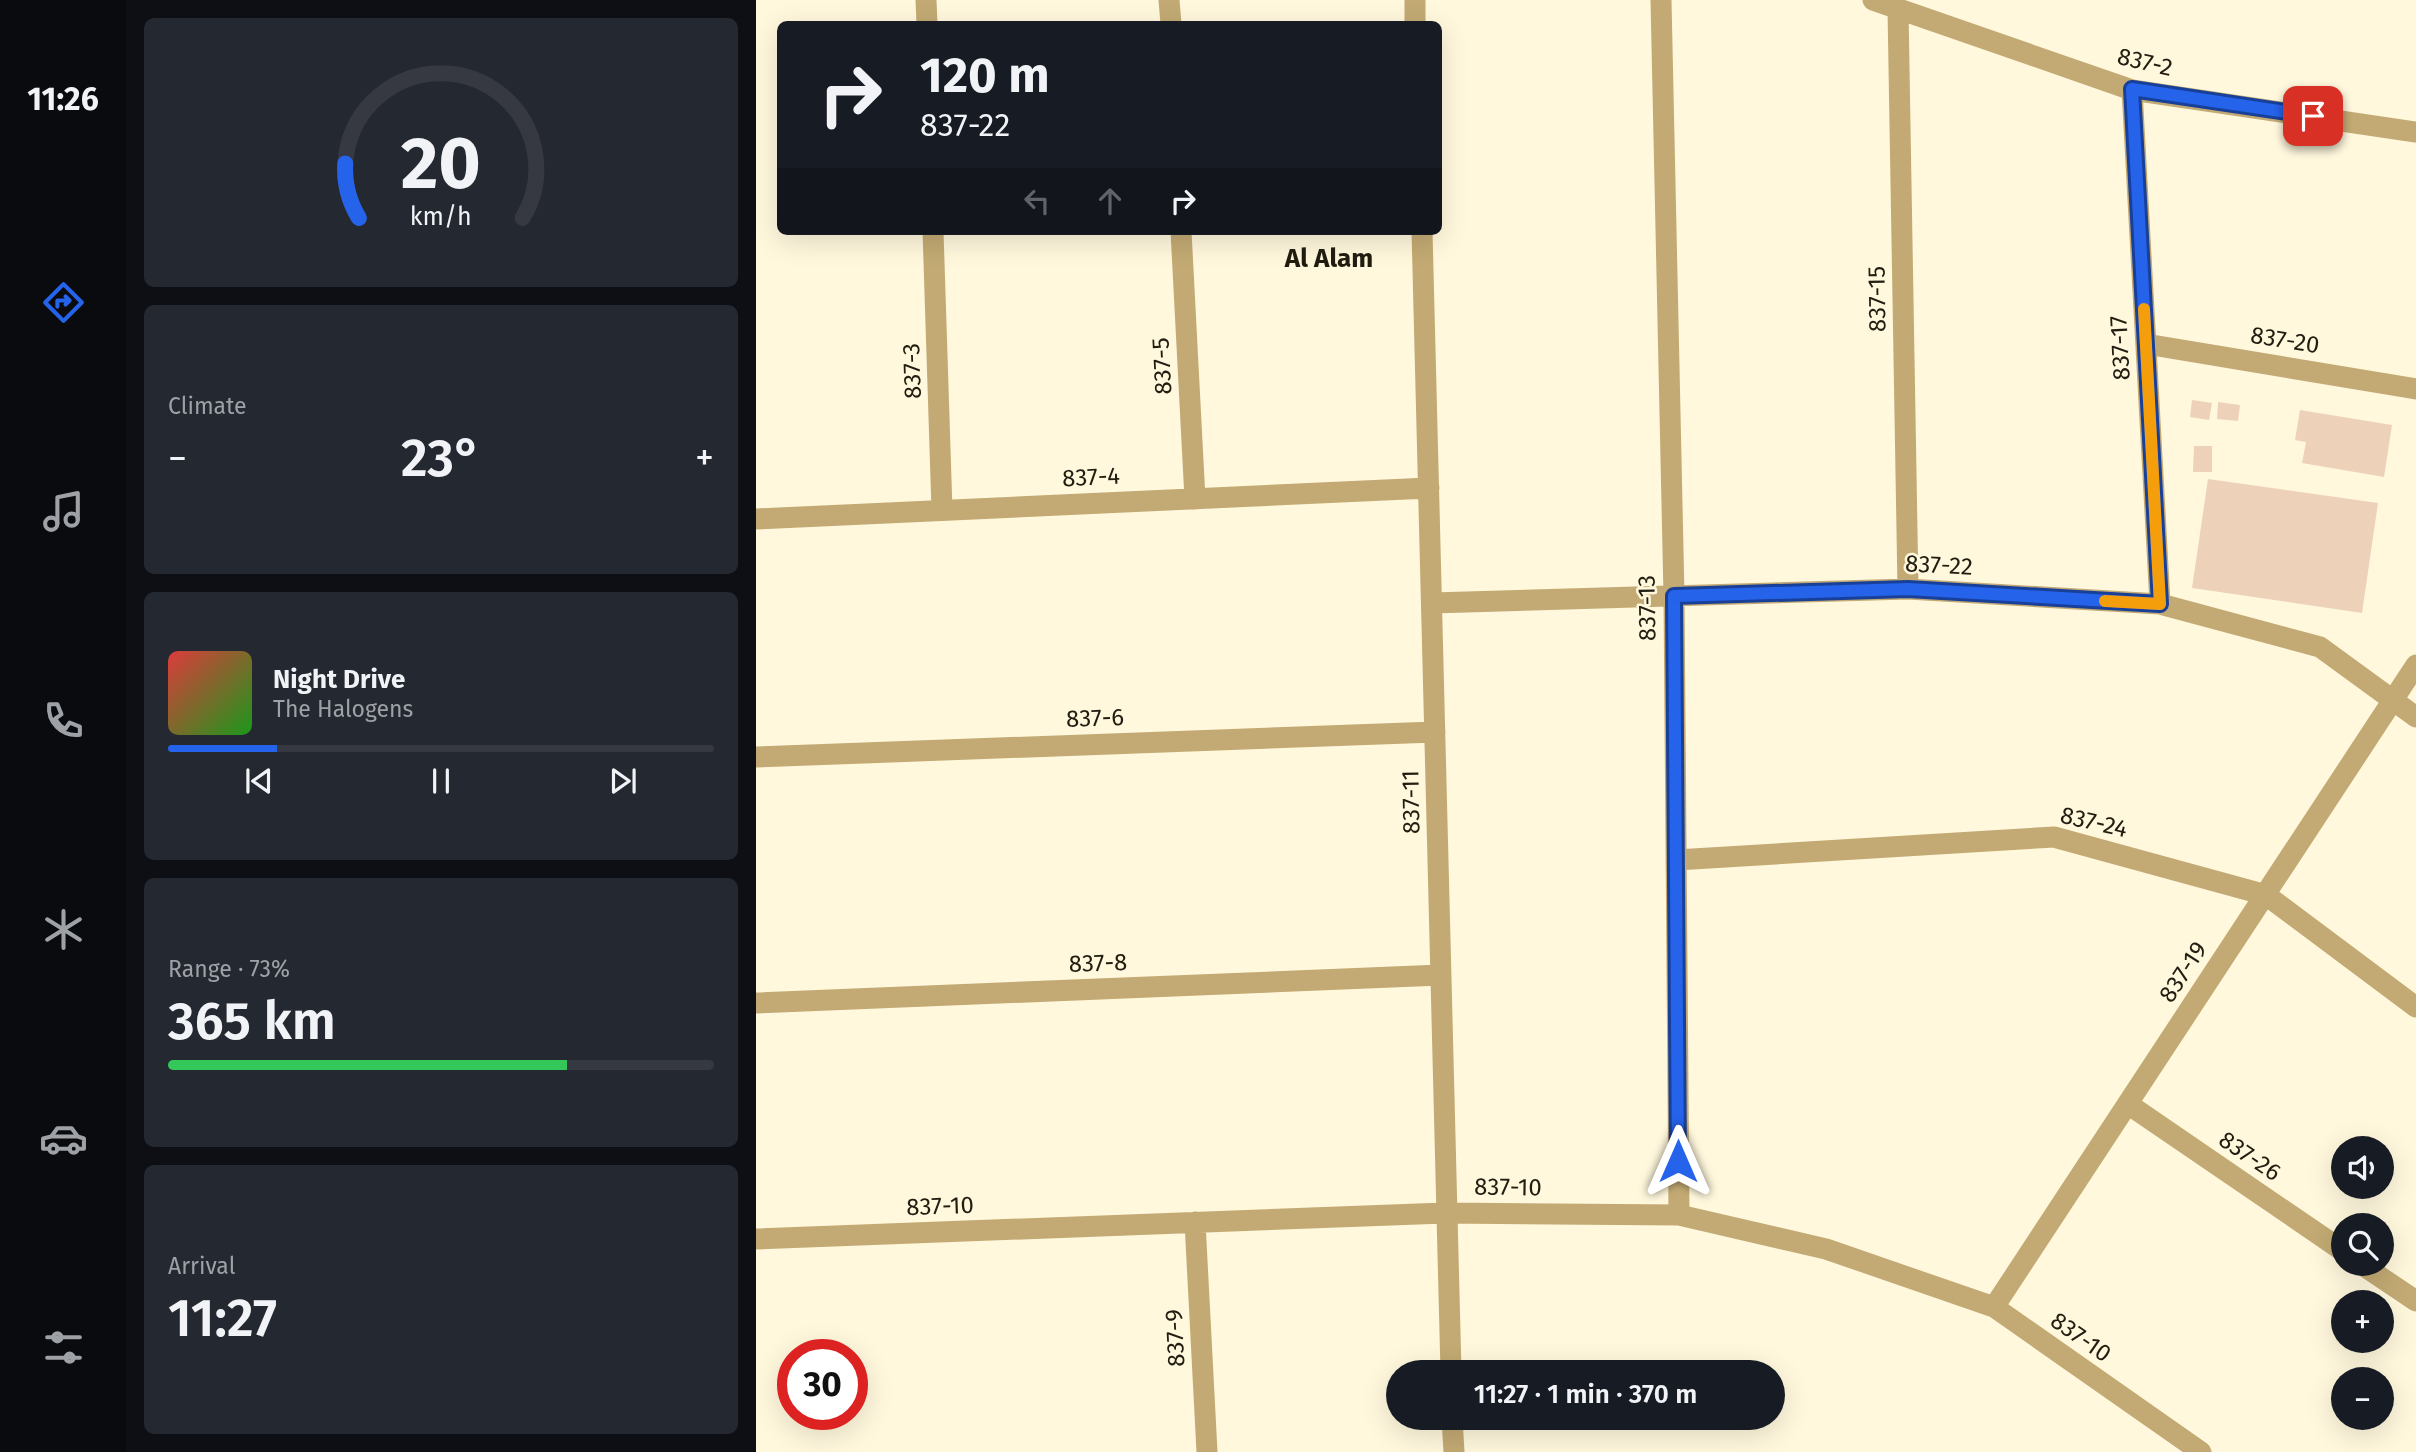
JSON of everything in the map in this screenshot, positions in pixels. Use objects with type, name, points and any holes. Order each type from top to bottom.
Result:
[{"type":"street","points":[[926,0],[927,21]]},
{"type":"street","points":[[1169,0],[1171,21]]},
{"type":"street","points":[[1415,0],[1415,21]]},
{"type":"street","name":"837-13","points":[[1661,0],[1674,596],[1679,1215]]},
{"type":"street","name":"837-2","points":[[1873,0],[2132,89],[2416,132]]},
{"type":"street","name":"837-15","points":[[1898,9],[1908,589]]},
{"type":"street","name":"837-17","points":[[2132,89],[2160,604]]},
{"type":"street","name":"837-3","points":[[933,235],[942,510]]},
{"type":"street","name":"837-5","points":[[1181,235],[1195,499]]},
{"type":"street","name":"837-11","points":[[1422,235],[1451,1360]]},
{"type":"street","name":"837-20","points":[[2146,344],[2416,389]]},
{"type":"street","name":"837-4","points":[[756,519],[1429,488]]},
{"type":"street","name":"837-22","points":[[1432,603],[1908,589],[2160,604],[2320,647],[2416,717]]},
{"type":"street","name":"837-19","points":[[1994,1307],[2416,665]]},
{"type":"street","name":"837-6","points":[[756,757],[1436,732]]},
{"type":"street","name":"837-24","points":[[1676,860],[2054,837],[2266,895],[2416,1007]]},
{"type":"street","name":"837-8","points":[[756,1003],[1441,975]]},
{"type":"street","name":"837-26","points":[[2128,1104],[2331,1243]]},
{"type":"street","name":"837-10","points":[[756,1239],[1445,1213],[1679,1215],[1826,1249],[1994,1307],[2201,1452]]},
{"type":"street","name":"837-9","points":[[1195,1222],[1207,1452]]},
{"type":"street","points":[[2379,1276],[2416,1301]]},
{"type":"street","points":[[1453,1430],[1454,1452]]},
{"type":"building","points":[[2192,400],[2212,403],[2209,420],[2190,417]]},
{"type":"building","points":[[2218,402],[2240,405],[2238,421],[2217,419]]},
{"type":"building","points":[[2300,410],[2392,425],[2384,477],[2302,463],[2306,442],[2295,440]]},
{"type":"building","points":[[2194,446],[2212,446],[2212,472],[2193,472]]},
{"type":"building","points":[[2208,479],[2378,503],[2362,613],[2192,588]]},
{"type":"slow traffic","points":[[2105,601],[2160,604],[2144,309]]},
{"type":"district","name":"Al Alam","points":[[1329,258]]},
{"type":"route","points":[[1678,1161],[1674,596],[1908,589],[2160,604],[2132,89],[2313,116]]}]
